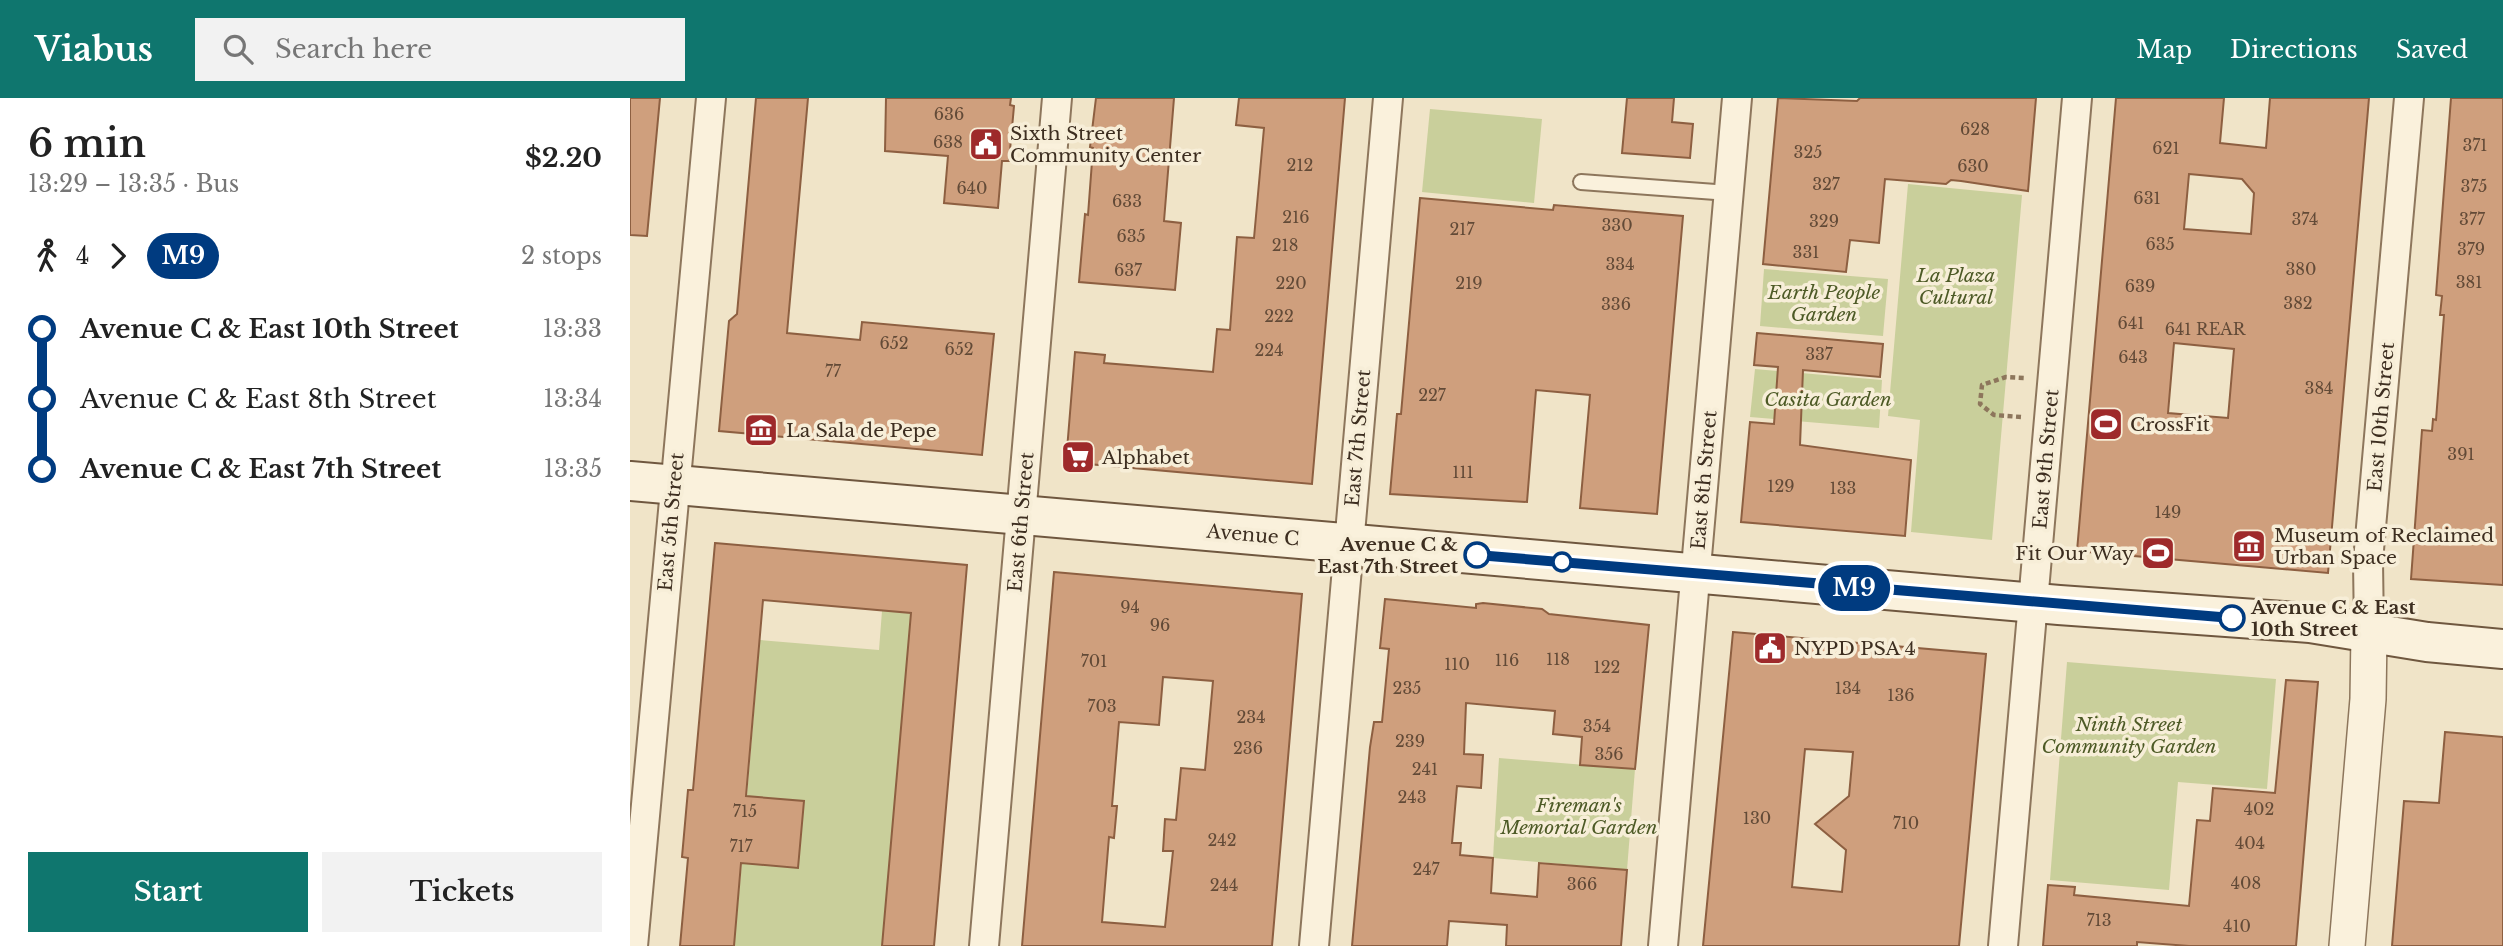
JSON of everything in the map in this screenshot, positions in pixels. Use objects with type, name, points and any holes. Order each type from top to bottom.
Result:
[{"type":"main road","name":"Avenue C","points":[[630,481],[2034,603],[2310,623],[2427,642],[2503,649]]},
{"type":"street","name":"East 5th Street","points":[[633,946],[711,98]]},
{"type":"street","name":"East 6th Street","points":[[984,946],[1057,98]]},
{"type":"street","name":"East 7th Street","points":[[1314,946],[1388,98]]},
{"type":"street","name":"East 8th Street","points":[[1663,946],[1737,98]]},
{"type":"street","name":"East 9th Street","points":[[2003,946],[2077,98]]},
{"type":"street","name":"East 10th Street","points":[[2347,946],[2368,706],[2368,561],[2409,98]]},
{"type":"lane","points":[[1581,182],[1729,193]]},
{"type":"path","points":[[2049,421],[1994,415],[1980,404],[1982,385],[2006,377],[2053,380]]},
{"type":"green space","points":[[1430,109],[1542,119],[1534,203],[1422,192]]},
{"type":"green space","name":"La Plaza Cultural","points":[[1908,184],[2022,195],[1992,540],[1911,532],[1920,420],[1888,416]]},
{"type":"green space","name":"Earth People Garden","points":[[1764,269],[1888,279],[1883,336],[1760,326]]},
{"type":"green space","name":"Casita Garden","points":[[1755,369],[1882,380],[1879,428],[1750,417]]},
{"type":"green space","points":[[882,611],[911,613],[882,946],[734,946],[742,862],[804,801],[747,796],[760,640],[879,650]]},
{"type":"green space","name":"Ninth Street Community Garden","points":[[2067,662],[2276,679],[2267,789],[2178,782],[2169,890],[2050,880]]},
{"type":"green space","name":"Fireman's Memorial Garden","points":[[1499,758],[1635,769],[1627,870],[1493,858]]},
{"type":"building","points":[[630,98],[660,98],[647,236],[630,235]]},
{"type":"building","points":[[756,98],[808,98],[787,333],[860,340],[862,322],[994,334],[982,455],[719,431],[729,321],[737,314]]},
{"type":"building","points":[[886,98],[1011,98],[1010,105],[1014,106],[1009,161],[1002,161],[998,208],[944,203],[948,156],[885,151]]},
{"type":"building","points":[[1096,98],[1174,98],[1164,221],[1181,223],[1175,290],[1079,282],[1085,214],[1088,215],[1093,148],[1090,147]]},
{"type":"building","points":[[1239,98],[1345,98],[1312,484],[1066,462],[1075,352],[1105,355],[1104,363],[1213,372],[1217,329],[1230,330],[1237,237],[1254,238],[1264,128],[1236,125]]},
{"type":"building","points":[[1627,98],[1674,98],[1672,122],[1693,124],[1690,158],[1622,153]]},
{"type":"building","points":[[1778,98],[1857,101],[1860,98],[2036,98],[2028,191],[1951,180],[1946,184],[1885,179],[1879,243],[1850,240],[1846,272],[1763,264]]},
{"type":"building","points":[[2116,98],[2224,98],[2220,143],[2266,148],[2270,98],[2369,98],[2328,573],[2077,551]],"holes":[[[2189,174],[2242,179],[2254,193],[2251,234],[2184,229]],[[2174,343],[2234,349],[2228,418],[2168,413]]]},
{"type":"building","points":[[2451,98],[2503,98],[2503,585],[2411,579],[2422,430],[2432,431],[2433,419],[2436,420],[2444,315],[2440,315],[2442,296],[2436,295]]},
{"type":"building","points":[[1420,198],[1553,210],[1554,205],[1683,216],[1657,514],[1580,508],[1590,395],[1536,390],[1527,502],[1390,494],[1397,414],[1401,414]]},
{"type":"building","points":[[1757,333],[1883,344],[1880,377],[1803,370],[1800,445],[1911,460],[1905,536],[1741,522],[1750,422],[1774,424],[1778,367],[1754,365]]},
{"type":"building","points":[[715,543],[967,565],[934,946],[882,946],[911,613],[763,600],[746,796],[804,801],[798,868],[741,863],[734,946],[680,946],[688,858],[682,857],[688,790],[693,790]]},
{"type":"building","points":[[1054,572],[1302,594],[1272,946],[1022,946]],"holes":[[[1163,677],[1213,681],[1205,770],[1181,768],[1176,820],[1165,819],[1163,851],[1173,851],[1165,927],[1102,922],[1109,837],[1114,838],[1117,806],[1112,806],[1119,722],[1159,725]]]},
{"type":"building","points":[[1385,599],[1476,608],[1476,604],[1483,603],[1542,609],[1549,614],[1649,625],[1635,769],[1580,765],[1582,737],[1553,734],[1555,711],[1466,703],[1464,754],[1483,755],[1481,788],[1457,786],[1452,843],[1461,843],[1460,855],[1493,858],[1491,893],[1537,897],[1539,863],[1627,870],[1621,946],[1506,946],[1507,925],[1449,921],[1447,946],[1352,946],[1370,747],[1374,722],[1382,722],[1389,649],[1380,648]]},
{"type":"building","points":[[1733,632],[1986,654],[1959,946],[1703,946]],"holes":[[[1805,749],[1853,752],[1849,796],[1815,824],[1846,850],[1842,892],[1792,887]]]},
{"type":"building","points":[[2286,680],[2318,682],[2296,946],[2189,946],[2137,942],[2137,946],[2043,946],[2048,885],[2075,887],[2074,895],[2189,906],[2197,820],[2210,821],[2213,788],[2275,793]]},
{"type":"building","points":[[2445,732],[2503,737],[2503,946],[2392,946],[2404,801],[2439,803]]},
{"type":"bus line","name":"M9","points":[[1477,555],[2059,606],[2232,618]]},
{"type":"place","name":"Sixth Street Community Center","points":[[986,144]]},
{"type":"place","name":"CrossFit","points":[[2106,424]]},
{"type":"place","name":"La Sala de Pepe","points":[[761,430]]},
{"type":"place","name":"Alphabet","points":[[1078,457]]},
{"type":"place","name":"Museum of Reclaimed Urban Space","points":[[2249,546]]},
{"type":"place","name":"Fit Our Way","points":[[2158,553]]},
{"type":"place","name":"Avenue C & East 7th Street","points":[[1477,555]]},
{"type":"place","name":"Avenue C & East 10th Street","points":[[2232,618]]},
{"type":"place","name":"NYPD PSA 4","points":[[1770,648]]}]
